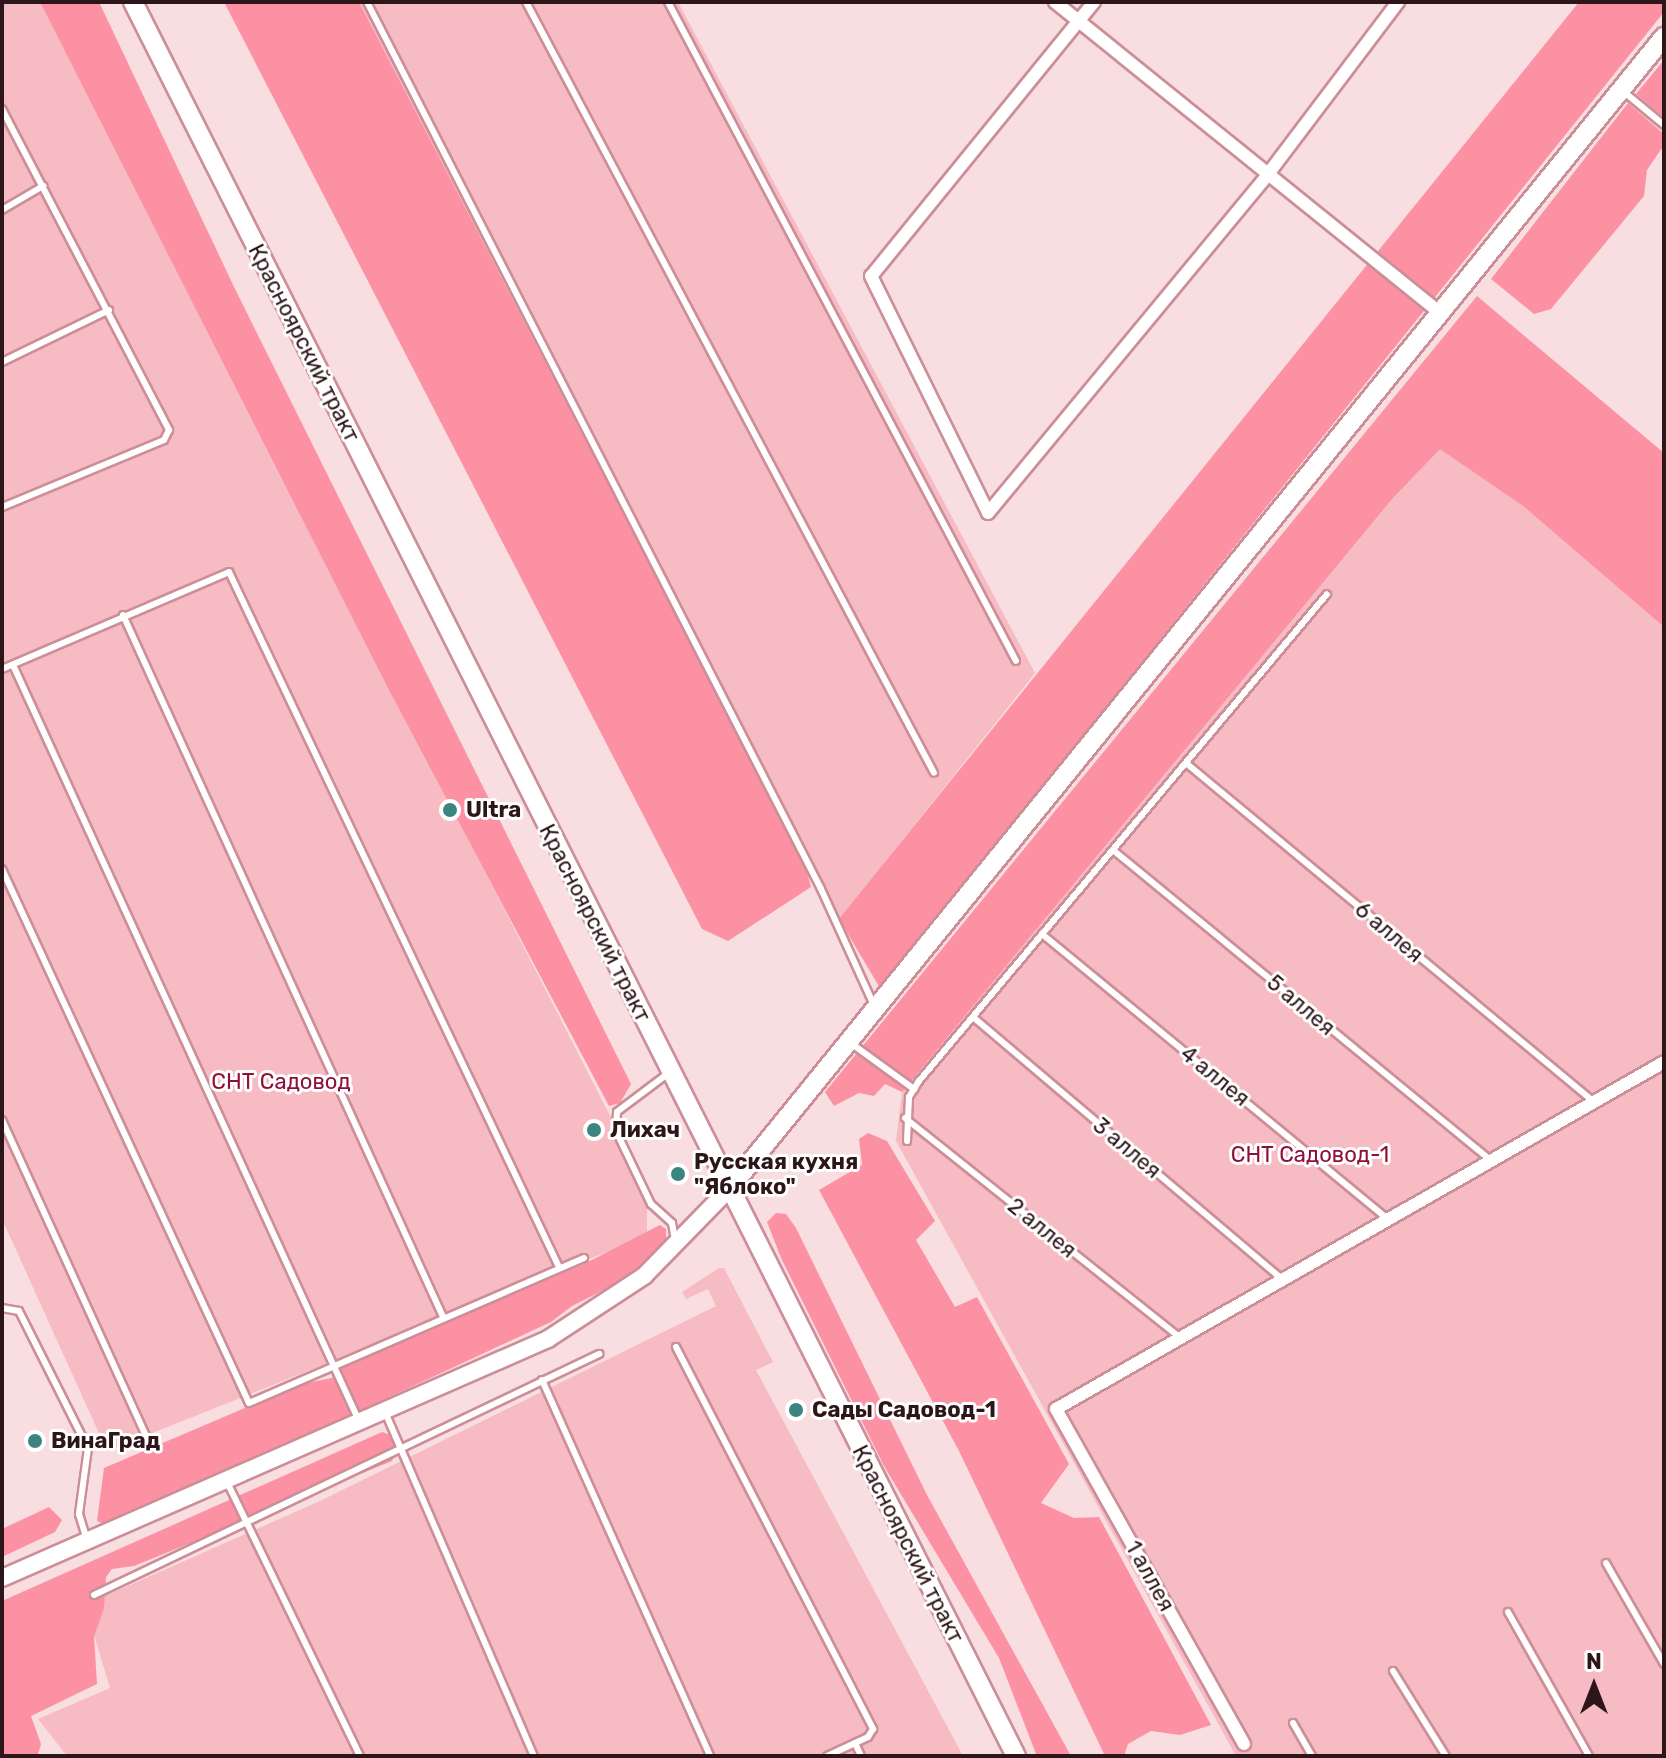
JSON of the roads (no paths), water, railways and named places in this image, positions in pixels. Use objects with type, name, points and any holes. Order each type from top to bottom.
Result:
[{"type":"main road","name":"Красноярский тракт","points":[[133,2],[1016,1756]]},
{"type":"main road","points":[[729,1189],[1664,37]]},
{"type":"street","points":[[1055,2],[1441,314]]},
{"type":"street","points":[[1094,2],[871,276],[988,513],[1268,174],[1398,2]]},
{"type":"street","points":[[1179,1337],[1664,1062]]},
{"type":"street","points":[[2,1578],[548,1339],[644,1276],[729,1189]]},
{"type":"street","name":"1 аллея","points":[[1179,1337],[1056,1409],[1244,1744]]},
{"type":"lane","points":[[367,2],[821,889],[877,1010]]},
{"type":"lane","points":[[526,2],[934,773]]},
{"type":"lane","points":[[668,2],[1016,661]]},
{"type":"lane","points":[[1620,89],[1664,125]]},
{"type":"lane","points":[[2,109],[159,404],[169,434],[2,507]]},
{"type":"lane","points":[[2,210],[43,186]]},
{"type":"lane","points":[[2,362],[109,310]]},
{"type":"lane","points":[[2,669],[229,572],[559,1267]]},
{"type":"lane","points":[[907,1141],[905,1118],[914,1089],[1327,594]]},
{"type":"lane","points":[[123,615],[443,1317]]},
{"type":"lane","points":[[13,665],[360,1423]]},
{"type":"lane","name":"6 аллея","points":[[1186,763],[1593,1101]]},
{"type":"lane","name":"5 аллея","points":[[1113,850],[1490,1160]]},
{"type":"lane","points":[[2,869],[249,1403],[584,1258]]},
{"type":"lane","name":"4 аллея","points":[[1042,934],[1387,1218]]},
{"type":"lane","name":"3 аллея","points":[[973,1017],[1281,1278]]},
{"type":"lane","points":[[849,1042],[914,1089]]},
{"type":"lane","points":[[670,1072],[617,1112],[616,1131],[651,1204],[672,1223],[675,1246]]},
{"type":"lane","name":"2 аллея","points":[[905,1118],[1179,1337]]},
{"type":"lane","points":[[2,1120],[150,1445]]},
{"type":"lane","points":[[2,1308],[19,1311],[88,1448],[79,1514],[87,1540]]},
{"type":"lane","points":[[676,1347],[873,1729],[855,1743],[827,1756]]},
{"type":"lane","points":[[94,1595],[599,1354]]},
{"type":"lane","points":[[542,1380],[710,1756]]},
{"type":"lane","points":[[385,1412],[534,1756]]},
{"type":"lane","points":[[226,1480],[360,1756]]},
{"type":"lane","points":[[1606,1563],[1664,1664]]},
{"type":"lane","points":[[1508,1612],[1589,1756]]},
{"type":"lane","points":[[1393,1671],[1446,1756]]},
{"type":"lane","points":[[1293,1723],[1312,1756]]},
{"type":"lane","points":[[855,1743],[861,1756]]},
{"type":"place","name":"Ultra","points":[[450,810]]},
{"type":"place","name":"Лихач","points":[[594,1130]]},
{"type":"place","name":"Русская кухня \"Яблоко\"","points":[[678,1174]]},
{"type":"place","name":"Сады Садовод-1","points":[[796,1410]]},
{"type":"place","name":"ВинаГрад","points":[[35,1441]]},
{"type":"park label","name":"СНТ Садовод","points":[[281,1082]]},
{"type":"park label","name":"СНТ Садовод-1","points":[[1310,1155]]}]
